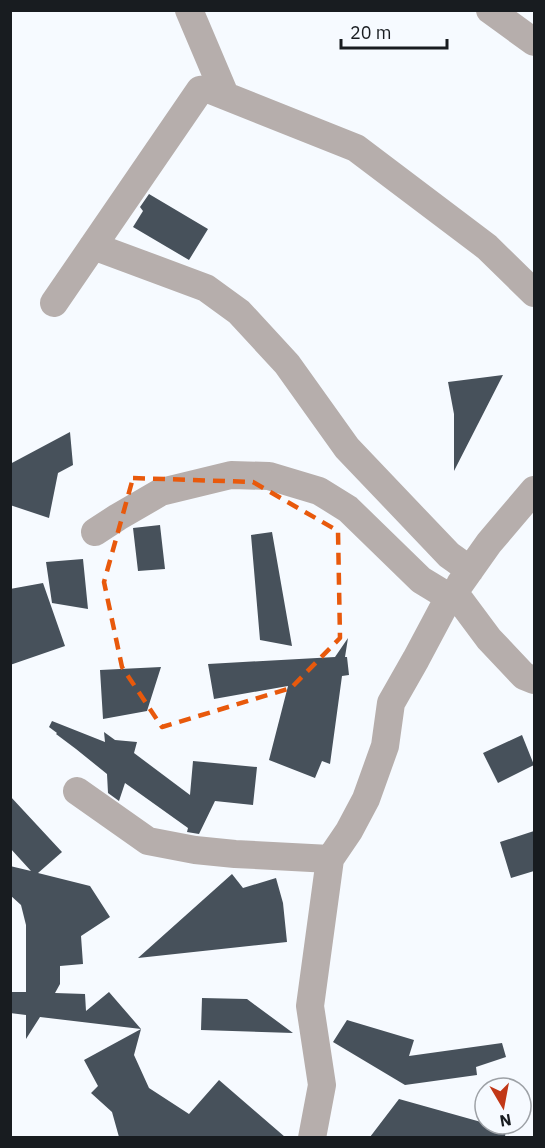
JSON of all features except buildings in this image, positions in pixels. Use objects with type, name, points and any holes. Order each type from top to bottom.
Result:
[{"type":"street","points":[[189,10],[225,95]]},
{"type":"street","points":[[490,10],[534,42]]},
{"type":"street","points":[[54,303],[200,90],[208,89],[356,147],[487,247],[534,293]]},
{"type":"street","points":[[93,246],[206,288],[239,312],[287,364],[346,448],[449,555],[458,586],[489,639],[524,676],[534,680]]},
{"type":"street","points":[[95,532],[161,492],[231,475],[269,476],[319,491],[348,509],[421,580],[458,586]]},
{"type":"street","points":[[312,1137],[322,1085],[310,1006],[330,859],[349,831],[366,799],[385,746],[391,703],[458,586],[489,543],[534,490]]},
{"type":"street","points":[[77,791],[148,841],[235,855],[330,859]]},
{"type":"highlighted area","points":[[133,478],[253,482],[338,531],[340,638],[291,688],[162,727],[122,667],[104,582]]}]
